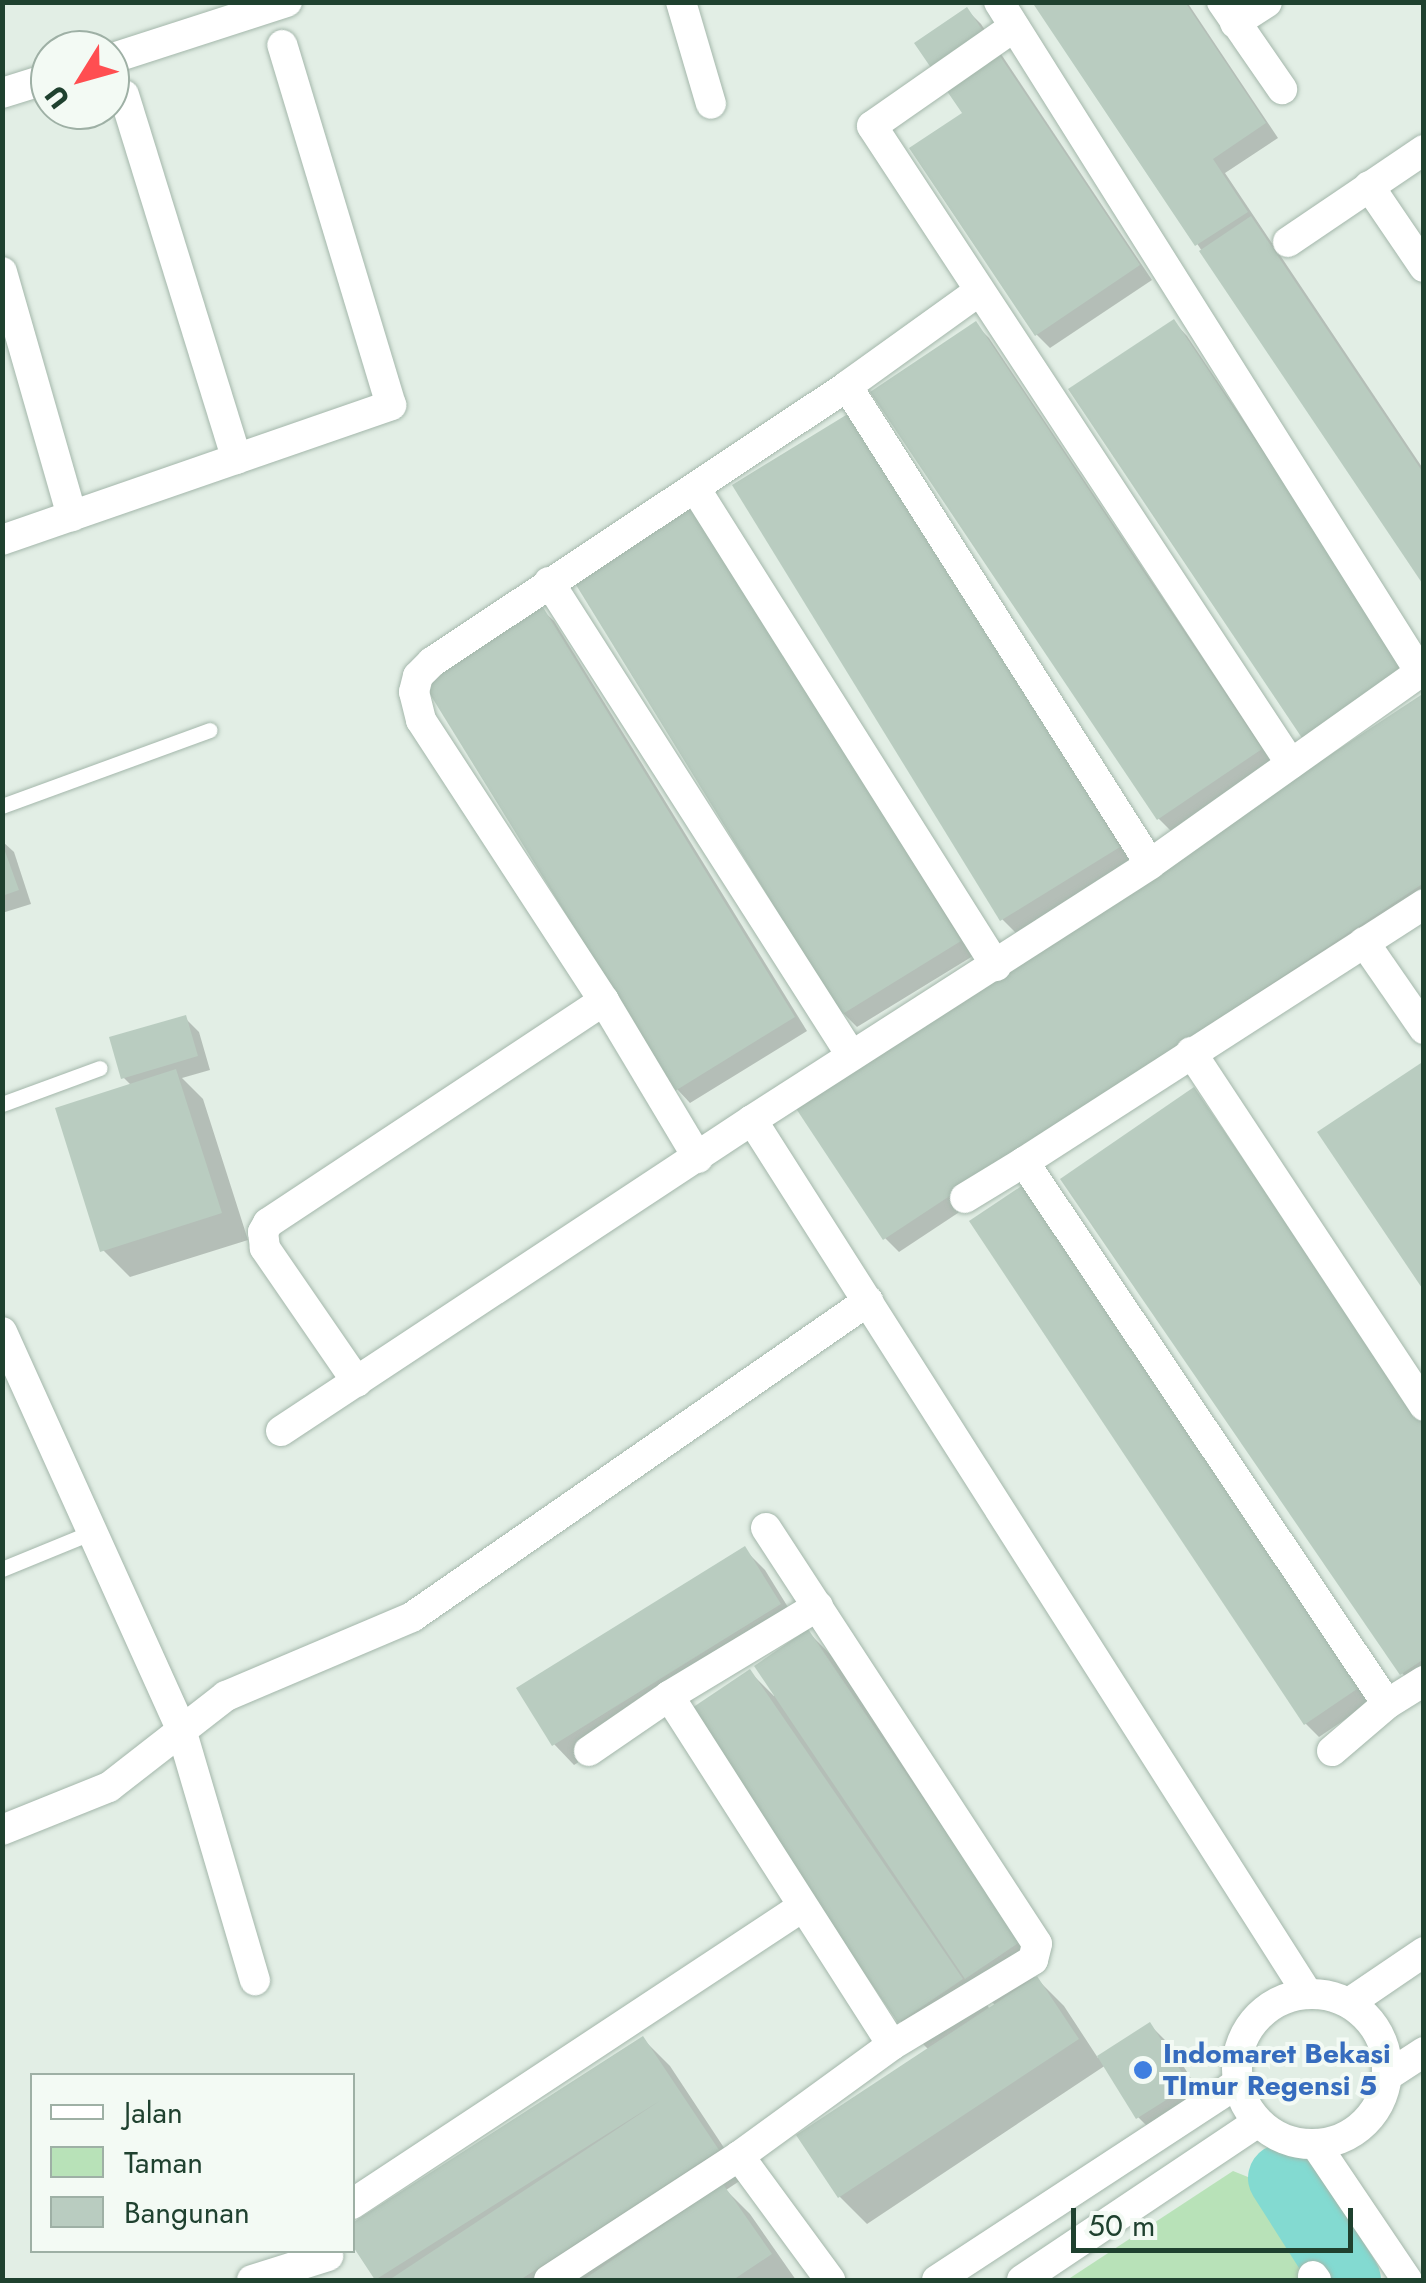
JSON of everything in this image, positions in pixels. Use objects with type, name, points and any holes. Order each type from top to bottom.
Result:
[{"type":"street","points":[[130,53],[287,2]]},
{"type":"street","points":[[681,2],[711,104]]},
{"type":"street","points":[[1268,2],[1229,13],[1282,89]]},
{"type":"street","points":[[281,1431],[851,1054],[996,966],[1150,864],[1422,671],[1006,15],[872,126],[1290,764]]},
{"type":"street","points":[[2,540],[391,405],[282,45]]},
{"type":"street","points":[[2,93],[30,84]]},
{"type":"street","points":[[130,114],[238,458]]},
{"type":"street","points":[[1288,242],[1424,150]]},
{"type":"street","points":[[1369,186],[1424,267]]},
{"type":"street","points":[[2,272],[72,516]]},
{"type":"street","points":[[698,1158],[604,1001],[421,720],[414,692],[418,676],[432,662],[549,582],[848,386],[980,291]]},
{"type":"street","points":[[848,386],[1150,864]]},
{"type":"street","points":[[695,488],[996,966]]},
{"type":"street","points":[[549,582],[851,1054]]},
{"type":"street","points":[[966,1198],[1424,904]]},
{"type":"street","points":[[1364,942],[1424,1030]]},
{"type":"street","points":[[357,1382],[264,1248],[263,1232],[268,1223],[604,1001]]},
{"type":"street","points":[[1191,1052],[1424,1406]]},
{"type":"street","points":[[752,1120],[1307,1993]]},
{"type":"street","points":[[1024,1162],[1387,1704]]},
{"type":"street","points":[[2,1830],[109,1787],[226,1696],[412,1617],[868,1301]]},
{"type":"street","points":[[2,1332],[181,1729],[255,1980]]},
{"type":"street","points":[[549,2280],[739,2156],[892,2045],[1033,1960],[1037,1944],[766,1528]]},
{"type":"street","points":[[589,1752],[669,1696],[818,1606]]},
{"type":"street","points":[[1332,1751],[1387,1704],[1424,1681]]},
{"type":"street","points":[[669,1696],[892,2045]]},
{"type":"street","points":[[355,2202],[802,1907]]},
{"type":"street","points":[[1349,2003],[1424,1952]]},
{"type":"street","points":[[1307,1993],[1349,2003],[1379,2034],[1387,2076],[1377,2106],[1357,2131],[1316,2145],[1295,2143],[1258,2122],[1237,2084],[1241,2041],[1252,2022],[1267,2008],[1307,1993]]},
{"type":"street","points":[[1387,2076],[1424,2052]]},
{"type":"street","points":[[937,2280],[1237,2084]]},
{"type":"street","points":[[1022,2280],[1258,2122]]},
{"type":"street","points":[[1316,2145],[1407,2280]]},
{"type":"street","points":[[739,2156],[830,2280]]},
{"type":"street","points":[[252,2280],[330,2262]]},
{"type":"lane","points":[[2,806],[210,730]]},
{"type":"lane","points":[[2,1104],[100,1068]]},
{"type":"lane","points":[[2,1569],[92,1532]]},
{"type":"green space","points":[[1233,2171],[1268,2185],[1326,2280],[1067,2280]]},
{"type":"building","points":[[1032,2],[1185,2],[1266,123],[1213,159],[1248,212],[1195,246]]},
{"type":"building","points":[[967,7],[1140,265],[1035,336],[909,148],[962,113],[914,43]]},
{"type":"building","points":[[1251,216],[1424,474],[1424,586],[1199,251]]},
{"type":"building","points":[[1174,319],[1408,668],[1302,738],[1068,389]]},
{"type":"building","points":[[976,321],[1262,749],[1157,820],[870,392]]},
{"type":"building","points":[[851,412],[1120,847],[1000,921],[732,485]]},
{"type":"building","points":[[693,506],[961,941],[841,1015],[573,580]]},
{"type":"building","points":[[541,604],[795,1017],[675,1091],[420,678]]},
{"type":"building","points":[[1424,693],[1424,883],[883,1240],[795,1107]]},
{"type":"building","points":[[2,843],[19,890],[2,896]]},
{"type":"building","points":[[186,1015],[198,1056],[121,1079],[109,1037]]},
{"type":"building","points":[[1424,1061],[1424,1291],[1317,1132]]},
{"type":"building","points":[[176,1069],[222,1213],[100,1252],[55,1108]]},
{"type":"building","points":[[1194,1087],[1424,1423],[1424,1659],[1400,1675],[1060,1179]]},
{"type":"building","points":[[1026,1183],[1360,1687],[1304,1725],[969,1221]]},
{"type":"building","points":[[745,1546],[781,1604],[552,1746],[516,1688]]},
{"type":"building","points":[[808,1629],[1020,1942],[965,1979],[754,1666]]},
{"type":"building","points":[[750,1669],[963,1979],[898,2023],[686,1712]]},
{"type":"building","points":[[1037,1976],[1079,2039],[838,2198],[796,2135]]},
{"type":"building","name":"Indomaret Bekasi TImur Regensi 5","points":[[1150,2022],[1190,2085],[1136,2119],[1097,2056]]},
{"type":"building","points":[[643,2036],[719,2150],[520,2280],[389,2280],[661,2100],[375,2280],[355,2250],[355,2221]]},
{"type":"building","points":[[723,2184],[772,2254],[733,2280],[583,2280]]},
{"type":"waterway","points":[[1282,2178],[1347,2280]]},
{"type":"place","name":"Indomaret Bekasi TImur Regensi 5","points":[[1143,2070]]}]
